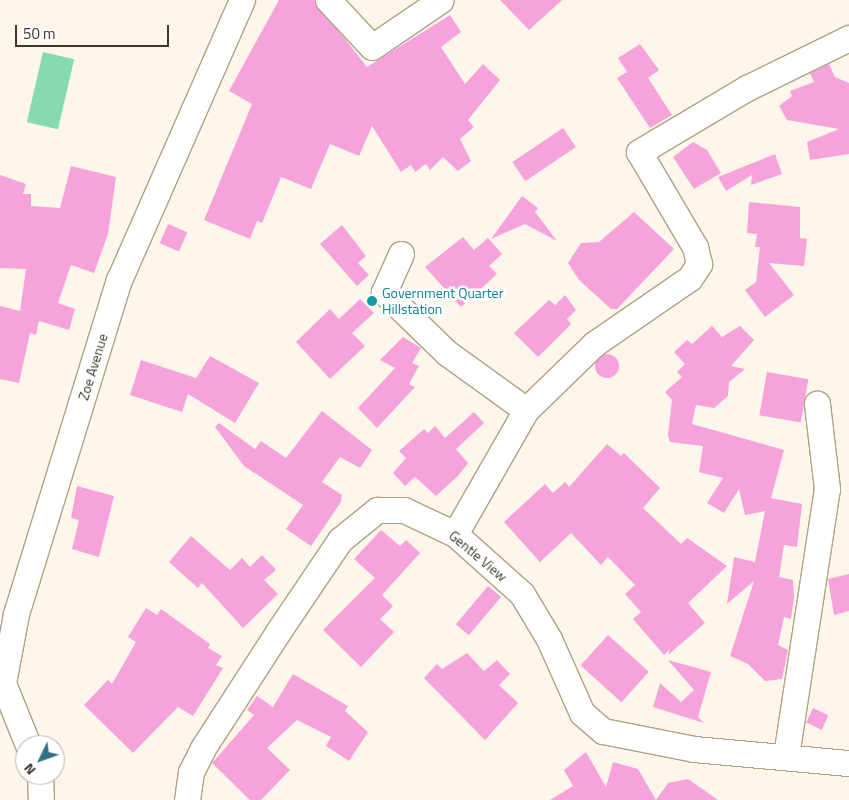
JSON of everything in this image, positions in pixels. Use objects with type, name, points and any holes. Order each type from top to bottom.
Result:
[{"type":"street","name":"Zoe Avenue","points":[[24,735],[3,683],[9,602],[119,280],[242,0]]},
{"type":"street","points":[[328,0],[372,47],[441,0]]},
{"type":"street","points":[[454,534],[526,410],[594,344],[690,278],[699,264],[695,247],[639,152],[746,88],[849,38]]},
{"type":"street","points":[[401,254],[384,292],[447,353],[526,410]]},
{"type":"street","points":[[786,756],[828,489],[817,404]]},
{"type":"street","name":"Gentle View","points":[[186,800],[191,772],[203,748],[354,525],[377,510],[404,510],[454,534],[522,594],[549,639],[582,714],[603,731],[694,749],[849,763]]},
{"type":"street","points":[[40,785],[41,800]]},
{"type":"green space","points":[[43,52],[74,59],[58,129],[27,122]]},
{"type":"building","points":[[279,0],[314,0],[367,67],[450,15],[461,32],[441,47],[465,84],[483,64],[500,80],[468,120],[474,127],[460,139],[471,161],[458,171],[443,157],[430,170],[426,164],[415,172],[411,165],[401,172],[372,126],[359,156],[330,144],[311,189],[281,177],[262,223],[257,221],[250,239],[204,220],[252,104],[229,91]]},
{"type":"building","points":[[500,0],[562,0],[529,30]]},
{"type":"building","points":[[640,44],[659,70],[648,78],[672,115],[650,128],[617,78],[627,72],[618,58]]},
{"type":"building","points":[[829,64],[835,77],[849,83],[849,154],[810,160],[807,142],[839,129],[787,120],[779,106],[792,96],[790,91],[814,82],[810,73]]},
{"type":"building","points":[[563,128],[576,147],[525,181],[512,162]]},
{"type":"building","points":[[693,142],[707,150],[721,173],[694,189],[673,157]]},
{"type":"building","points":[[775,154],[782,174],[751,185],[752,175],[726,191],[718,177]]},
{"type":"building","points":[[71,166],[116,177],[108,234],[94,273],[71,265],[58,303],[75,309],[69,330],[39,321],[36,335],[30,333],[19,383],[0,379],[0,306],[20,311],[26,269],[0,268],[0,175],[26,184],[23,194],[31,194],[31,206],[60,208]]},
{"type":"building","points":[[522,196],[538,208],[535,212],[557,241],[525,224],[491,239]]},
{"type":"building","points":[[749,202],[800,207],[800,238],[807,239],[804,266],[769,263],[794,295],[765,317],[745,290],[756,282],[760,247],[755,247],[757,234],[747,233]]},
{"type":"building","points":[[634,212],[674,249],[617,309],[611,309],[579,280],[568,263],[581,243],[599,242]]},
{"type":"building","points":[[168,224],[187,232],[179,252],[160,243]]},
{"type":"building","points":[[342,225],[366,256],[358,263],[369,275],[357,286],[320,244]]},
{"type":"building","points":[[463,237],[474,250],[488,238],[502,254],[489,266],[497,274],[461,307],[425,267]]},
{"type":"building","points":[[565,295],[576,310],[567,319],[571,324],[538,357],[514,333],[549,300],[555,305]]},
{"type":"building","points":[[360,299],[374,313],[352,333],[365,346],[330,379],[296,342],[330,309],[339,319]]},
{"type":"building","points":[[712,326],[722,337],[740,326],[754,340],[731,366],[745,369],[729,382],[728,396],[714,408],[696,405],[692,424],[784,450],[771,498],[802,504],[797,547],[784,545],[779,577],[793,580],[794,597],[791,619],[784,617],[778,645],[788,650],[782,679],[765,681],[748,664],[730,656],[754,581],[727,604],[734,557],[755,562],[765,511],[745,515],[739,489],[724,513],[707,503],[723,478],[699,472],[703,446],[670,442],[668,435],[672,400],[665,392],[682,377],[677,372],[685,364],[674,352],[687,340],[692,344]]},
{"type":"building","points":[[403,337],[421,348],[412,363],[419,366],[409,384],[415,387],[377,428],[358,408],[395,368],[380,360]]},
{"type":"building","points":[[607,354],[615,358],[619,366],[615,374],[607,378],[599,374],[595,366],[599,358]]},
{"type":"building","points":[[210,356],[259,383],[235,423],[188,394],[182,412],[130,395],[141,360],[196,378]]},
{"type":"building","points":[[767,372],[808,379],[801,423],[759,415]]},
{"type":"building","points":[[322,411],[372,450],[360,468],[340,457],[322,482],[342,495],[341,502],[311,546],[286,529],[303,505],[244,466],[215,427],[219,423],[255,449],[261,441],[286,458]]},
{"type":"building","points":[[474,412],[484,423],[456,449],[468,463],[458,476],[436,496],[415,477],[405,486],[393,473],[406,458],[399,451],[424,429],[428,433],[435,426],[445,438]]},
{"type":"building","points":[[607,444],[621,456],[624,453],[660,488],[643,508],[681,544],[687,538],[727,566],[688,603],[705,623],[668,655],[670,649],[664,655],[633,619],[641,612],[625,594],[635,585],[608,557],[601,565],[571,533],[540,562],[504,522],[545,484],[553,493],[565,482],[569,487]]},
{"type":"building","points":[[77,486],[114,496],[99,557],[72,549],[79,520],[71,518]]},
{"type":"building","points":[[381,530],[400,546],[406,540],[420,553],[382,595],[393,606],[380,619],[394,632],[361,667],[323,630],[375,578],[354,559]]},
{"type":"building","points":[[191,536],[230,570],[242,558],[250,567],[262,555],[276,570],[264,580],[278,594],[243,628],[202,583],[198,588],[169,562]]},
{"type":"building","points":[[849,574],[849,611],[834,615],[828,579]]},
{"type":"building","points":[[488,586],[501,597],[469,635],[456,624]]},
{"type":"building","points":[[146,608],[157,615],[161,609],[210,644],[208,648],[222,656],[216,665],[223,668],[193,716],[178,707],[133,753],[84,705],[108,680],[112,684],[136,642],[128,637]]},
{"type":"building","points":[[608,635],[649,672],[621,702],[581,665]]},
{"type":"building","points":[[467,653],[484,671],[497,660],[510,674],[499,685],[518,703],[485,740],[424,678],[437,664],[442,669]]},
{"type":"building","points":[[668,660],[711,672],[698,717],[704,723],[653,707],[660,683],[681,702],[694,690]]},
{"type":"building","points":[[293,674],[348,706],[345,711],[368,732],[349,761],[326,746],[331,737],[297,720],[267,748],[290,770],[261,800],[250,800],[212,763],[254,715],[247,710],[257,696],[273,707]]},
{"type":"building","points":[[813,708],[828,715],[822,730],[806,723]]},
{"type":"building","points":[[586,752],[606,787],[613,762],[638,769],[656,800],[550,800],[573,786],[564,770]]},
{"type":"building","points":[[688,779],[718,800],[656,800],[668,783]]},
{"type":"place","name":"Government Quarter Hillstation","points":[[372,301]]}]
